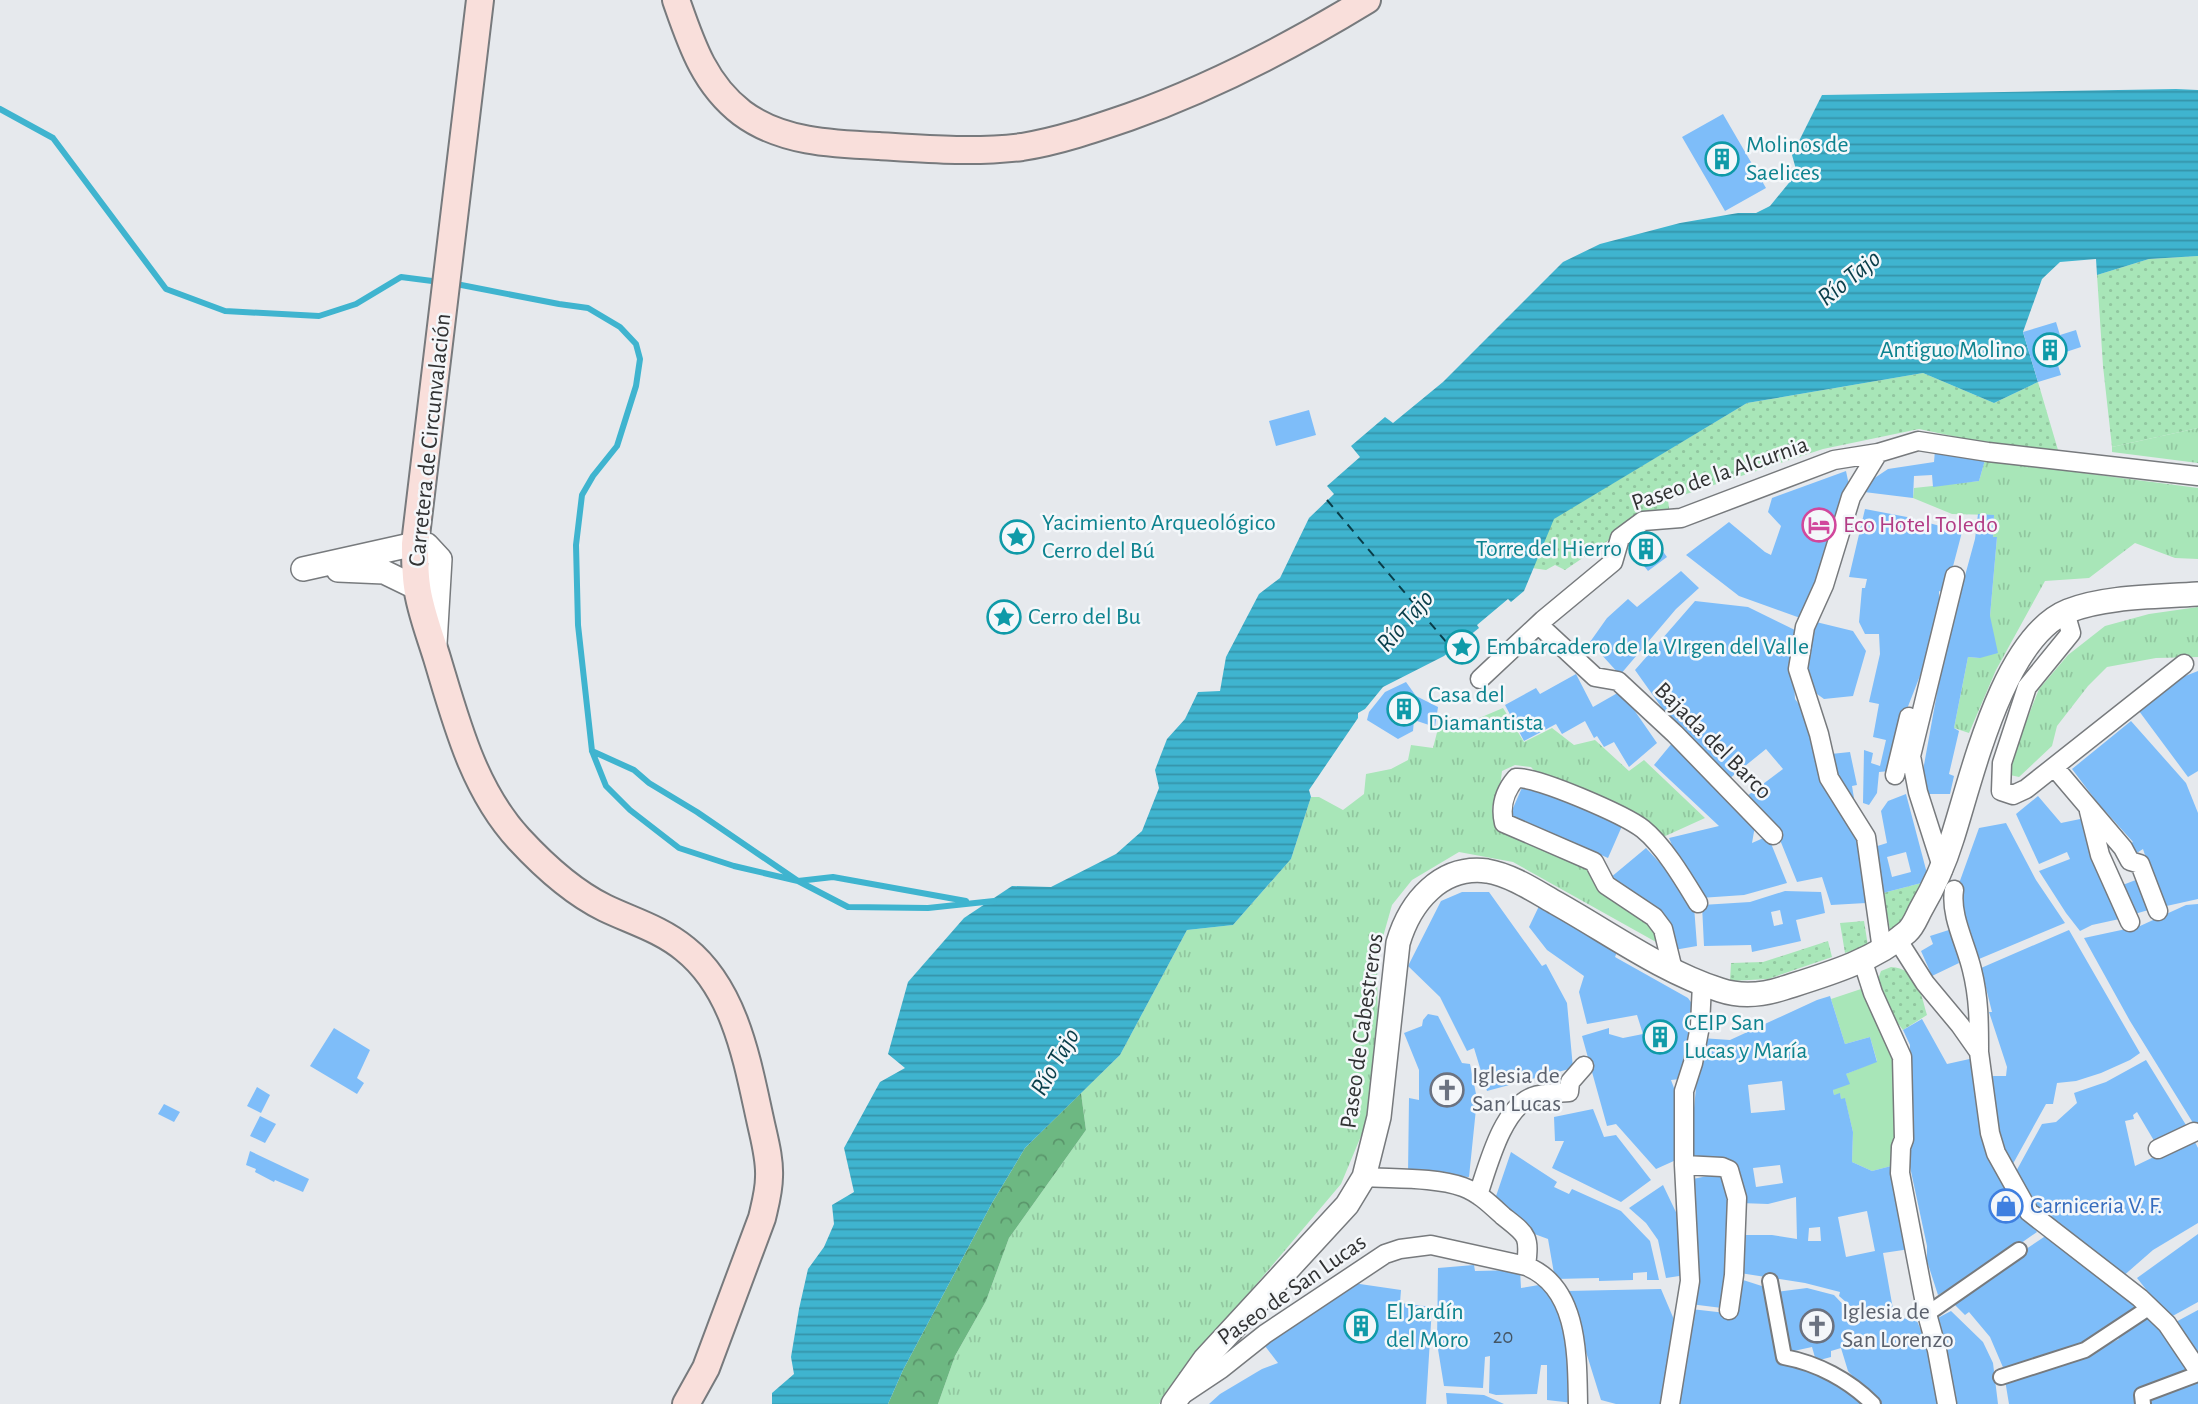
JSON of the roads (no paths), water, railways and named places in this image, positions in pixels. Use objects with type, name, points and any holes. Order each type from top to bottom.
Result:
[{"type":"main road","name":"Carretera de Circunvalación","points":[[480,0],[419,506],[415,544],[417,588],[466,752],[498,810],[516,836],[559,878],[585,896],[607,909],[635,919],[685,948],[702,964],[718,986],[738,1033],[767,1153],[767,1197],[762,1218],[706,1368],[686,1404]]},
{"type":"main road","points":[[676,0],[702,68],[742,113],[758,122],[801,139],[820,143],[955,150],[1020,147],[1054,141],[1167,103],[1244,70],[1367,0]]},
{"type":"street","name":"Paseo de la Alcurnia","points":[[1540,626],[1543,620],[1613,562],[1620,538],[1643,521],[1681,518],[1834,460],[1878,453],[1918,441],[1988,452],[2198,476]]},
{"type":"street","points":[[1878,453],[1851,497],[1824,585],[1805,627],[1798,669],[1819,734],[1829,778],[1866,837],[1881,949],[1873,993],[1902,1057],[1904,1139],[1900,1173],[1947,1404]]},
{"type":"street","points":[[417,588],[384,572],[303,569],[415,544],[427,545],[440,559],[435,651]]},
{"type":"street","points":[[1955,576],[1911,757],[1918,792],[1948,880],[1980,1006],[1979,1052],[1990,1133],[1996,1153],[2029,1212],[2150,1307],[2166,1324],[2198,1372],[2142,1395],[2143,1404]]},
{"type":"street","points":[[1881,949],[1909,930],[1948,880],[1988,725],[2015,664],[2037,634],[2065,612],[2086,606],[2198,594]]},
{"type":"street","points":[[2065,612],[2071,633],[2027,687],[2002,763],[2001,791],[2013,795],[2026,789],[2184,664]]},
{"type":"street","points":[[1480,679],[1540,626]]},
{"type":"street","name":"Bajada del Barco","points":[[1540,626],[1595,677],[1618,681],[1675,734],[1773,835]]},
{"type":"street","points":[[1895,775],[1909,716],[1929,657],[1937,651]]},
{"type":"street","points":[[2055,768],[2123,848],[2130,861],[2140,864],[2158,911]]},
{"type":"street","points":[[1673,970],[1664,929],[1654,917],[1606,885],[1594,862],[1504,823],[1501,811],[1503,801],[1516,778],[1523,778],[1573,796],[1643,829],[1675,866],[1698,903]]},
{"type":"street","points":[[2088,807],[2100,855],[2130,922]]},
{"type":"street","name":"Paseo de Cabestreros","points":[[1175,1402],[1205,1359],[1347,1205],[1364,1177],[1379,1117],[1398,943],[1414,907],[1436,883],[1459,872],[1473,870],[1501,874],[1673,970],[1702,984],[1744,995],[1768,993],[1881,949]]},
{"type":"street","points":[[1881,949],[1925,983],[1979,1052]]},
{"type":"street","points":[[1670,1404],[1690,1281],[1684,1165],[1684,1091],[1700,1026],[1702,984]]},
{"type":"street","points":[[1478,1195],[1500,1134],[1515,1107],[1532,1097],[1569,1092],[1570,1082],[1584,1066]]},
{"type":"street","points":[[2158,1149],[2194,1132]]},
{"type":"street","points":[[1684,1165],[1722,1167],[1730,1170],[1737,1198],[1734,1275],[1729,1310]]},
{"type":"street","points":[[1364,1177],[1436,1182],[1463,1187],[1478,1195],[1525,1233],[1528,1247],[1526,1266],[1541,1272],[1558,1290],[1576,1338],[1578,1404]]},
{"type":"street","name":"Paseo de San Lucas","points":[[1175,1402],[1265,1335],[1385,1254],[1431,1245],[1526,1266]]},
{"type":"street","points":[[1927,1314],[2019,1251]]},
{"type":"street","points":[[1770,1281],[1784,1357],[1804,1361],[1838,1376],[1873,1404]]},
{"type":"street","points":[[2001,1377],[2085,1350],[2150,1307]]},
{"type":"water","name":"Río Tajo","points":[[2198,90],[2198,256],[2149,259],[2097,275],[2096,259],[2060,262],[2042,279],[2023,332],[2038,382],[1994,403],[1923,373],[1747,403],[1554,519],[1524,591],[1511,602],[1508,599],[1477,625],[1479,628],[1444,656],[1383,687],[1365,709],[1358,713],[1358,718],[1309,790],[1311,797],[1291,859],[1233,925],[1187,930],[1120,1055],[1025,1148],[992,1203],[903,1370],[888,1404],[772,1404],[772,1393],[794,1374],[791,1357],[799,1309],[808,1269],[824,1247],[834,1224],[832,1205],[854,1192],[844,1148],[880,1082],[905,1068],[888,1054],[908,982],[964,918],[1012,886],[1051,887],[1116,854],[1142,831],[1159,788],[1155,770],[1167,739],[1185,719],[1198,692],[1220,691],[1226,657],[1259,594],[1280,578],[1309,518],[1334,494],[1327,486],[1360,457],[1351,446],[1385,417],[1393,423],[1443,382],[1563,262],[1600,244],[1680,223],[1738,213],[1756,213],[1770,206],[1797,173],[1792,155],[1822,95]]},
{"type":"waterway","points":[[0,109],[53,138],[166,289],[225,311],[319,316],[356,304],[401,277],[440,282]]},
{"type":"waterway","points":[[451,283],[588,308],[620,327],[636,344],[640,359],[636,386],[617,446],[582,495],[576,545],[578,625],[592,751],[606,786],[630,810],[679,848],[734,866],[798,881],[848,907],[928,908],[994,901]]},
{"type":"waterway","points":[[592,751],[634,770],[649,783],[697,812],[798,881],[833,877],[966,901]]},
{"type":"place","name":"Molinos de Saelices","points":[[1722,159]]},
{"type":"place","name":"Antiguo Molino","points":[[2050,350]]},
{"type":"place","name":"Eco Hotel Toledo","points":[[1819,525]]},
{"type":"place","name":"Yacimiento Arqueológico Cerro del Bú","points":[[1017,537]]},
{"type":"place","name":"Torre del Hierro","points":[[1646,549]]},
{"type":"place","name":"Cerro del Bu","points":[[1004,617]]},
{"type":"place","name":"Embarcadero de la VIrgen del Valle","points":[[1462,647]]},
{"type":"place","name":"Casa del Diamantista","points":[[1404,709]]},
{"type":"place","name":"CEIP San Lucas y María","points":[[1660,1037]]},
{"type":"place","name":"Iglesia de San Lucas","points":[[1447,1090]]},
{"type":"place","name":"Carniceria V. F.","points":[[2006,1206]]},
{"type":"place","name":"El Jardín del Moro","points":[[1361,1326]]},
{"type":"place","name":"Iglesia de San Lorenzo","points":[[1817,1326]]}]
